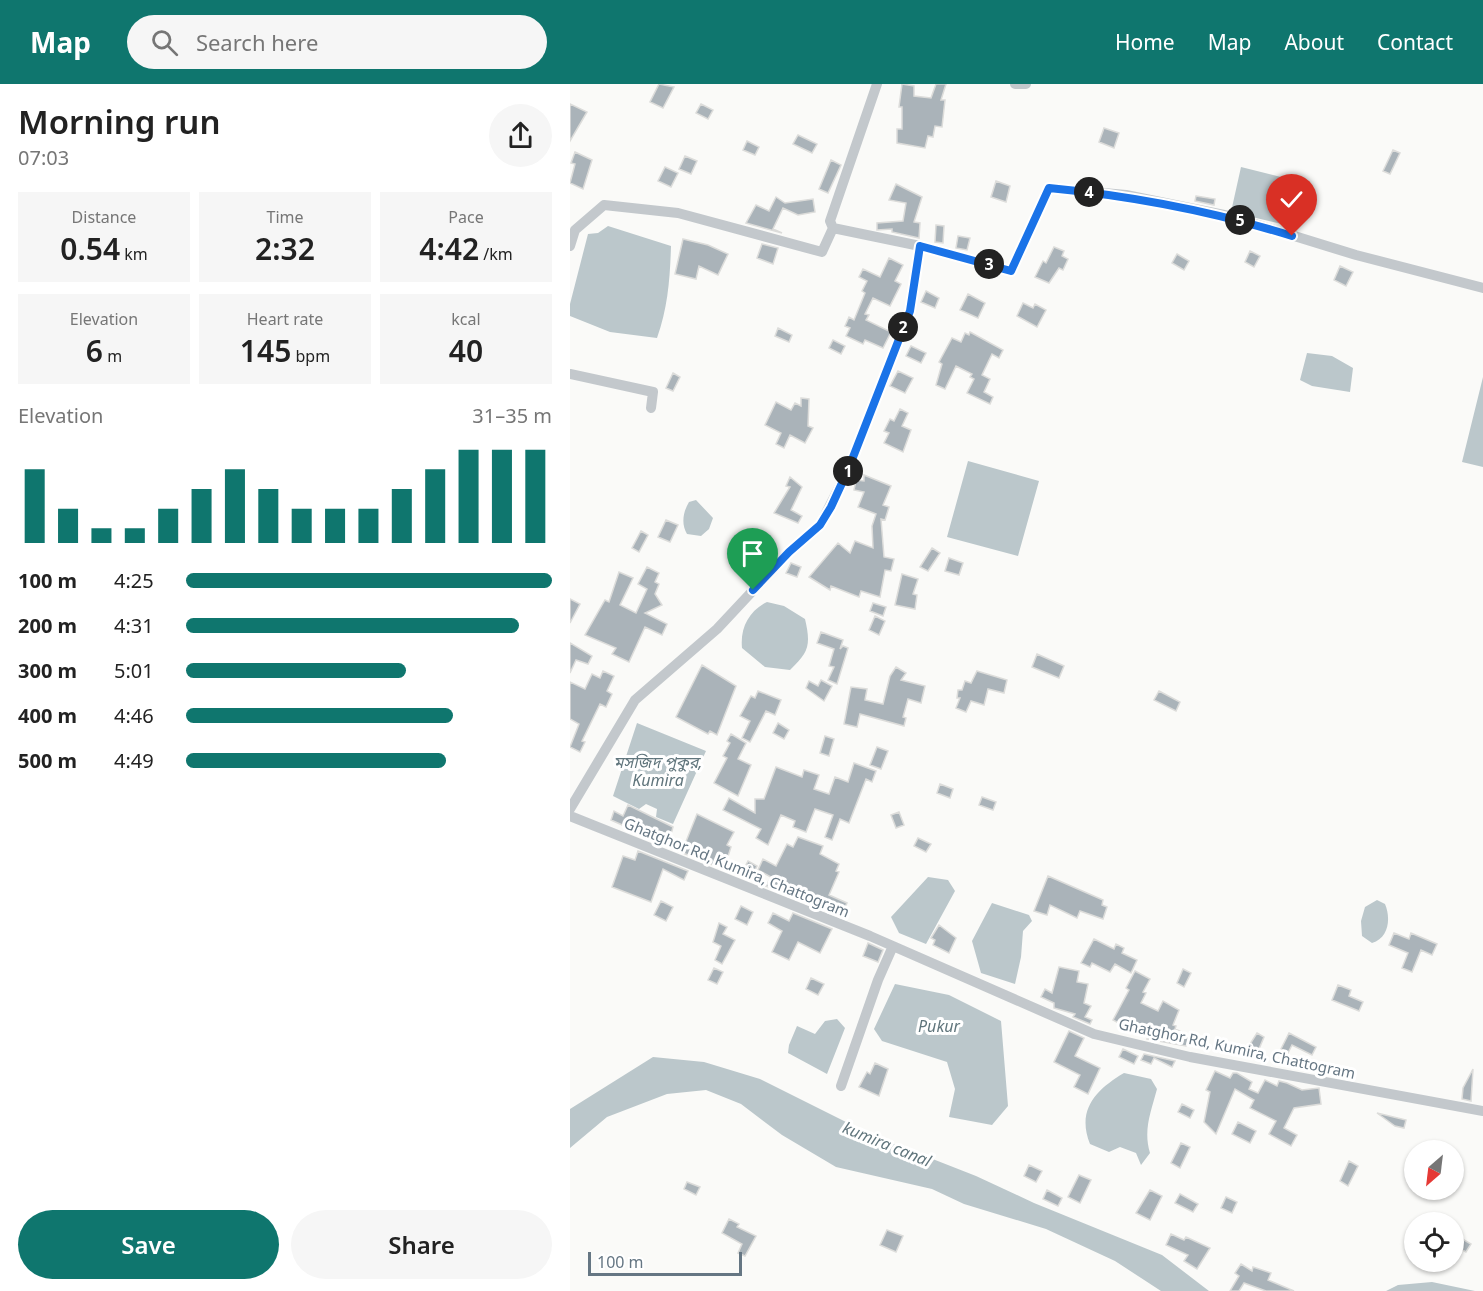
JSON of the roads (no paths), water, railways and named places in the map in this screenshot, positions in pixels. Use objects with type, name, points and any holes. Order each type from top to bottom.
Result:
[{"type":"street","points":[[570,246],[575,230],[604,205],[678,213],[822,252],[833,228],[830,221],[877,84]]},
{"type":"street","points":[[1015,84],[1026,84]]},
{"type":"street","points":[[833,228],[920,246],[1011,271],[1049,188],[1126,195],[1229,216],[1356,255],[1483,288]]},
{"type":"street","points":[[570,809],[634,700],[717,629],[789,552],[820,525],[848,470],[910,311],[920,246]]},
{"type":"street","points":[[570,374],[653,392],[651,408]]},
{"type":"street","name":"Ghatghor Rd, Kumira, Chattogram","points":[[570,816],[893,946],[1094,1034],[1190,1057],[1483,1111]]},
{"type":"street","points":[[841,1086],[878,981],[893,946]]},
{"type":"water","points":[[1241,167],[1301,182],[1290,226],[1231,212]]},
{"type":"water","points":[[608,226],[671,246],[668,292],[657,338],[610,332],[570,316],[570,304],[588,234],[598,233]]},
{"type":"water","points":[[1307,353],[1332,356],[1353,368],[1350,392],[1312,386],[1300,380]]},
{"type":"water","points":[[1483,377],[1483,467],[1462,462]]},
{"type":"water","points":[[968,461],[1039,481],[1018,556],[947,537]]},
{"type":"water","points":[[696,500],[713,518],[709,529],[701,536],[687,534],[684,526],[687,506],[689,502]]},
{"type":"water","points":[[767,602],[784,606],[805,619],[808,635],[807,648],[790,670],[765,667],[742,648],[744,627],[747,621],[755,610]]},
{"type":"water","name":"মসজিদ পুকুর, Kumira","points":[[637,723],[706,751],[673,824],[656,817],[657,809],[646,804],[639,809],[613,796]]},
{"type":"water","points":[[928,877],[948,880],[955,891],[926,944],[899,933],[891,917]]},
{"type":"water","points":[[1377,900],[1385,904],[1388,921],[1382,937],[1372,943],[1362,936],[1361,921],[1365,907]]},
{"type":"water","points":[[992,903],[1029,915],[1032,921],[1023,931],[1021,957],[1015,984],[981,973],[972,941]]},
{"type":"water","name":"Pukur","points":[[895,984],[949,995],[1001,1021],[1008,1106],[992,1125],[949,1117],[955,1089],[947,1062],[882,1041],[874,1029]]},
{"type":"water","points":[[837,1019],[845,1028],[827,1074],[788,1053],[797,1026],[815,1034],[825,1021]]},
{"type":"water","name":"kumira canal","points":[[653,1057],[704,1062],[760,1079],[874,1136],[976,1176],[1034,1203],[1162,1255],[1209,1291],[1161,1291],[1115,1261],[1046,1229],[964,1204],[932,1189],[836,1167],[782,1135],[741,1104],[706,1090],[667,1094],[607,1117],[570,1148],[570,1109]]},
{"type":"water","points":[[1124,1073],[1151,1079],[1157,1089],[1150,1113],[1147,1137],[1150,1153],[1141,1165],[1136,1153],[1120,1147],[1109,1152],[1090,1144],[1086,1132],[1087,1110],[1092,1101],[1105,1086]]},
{"type":"water","points":[[1432,1282],[1475,1291],[1386,1291],[1398,1285]]}]
